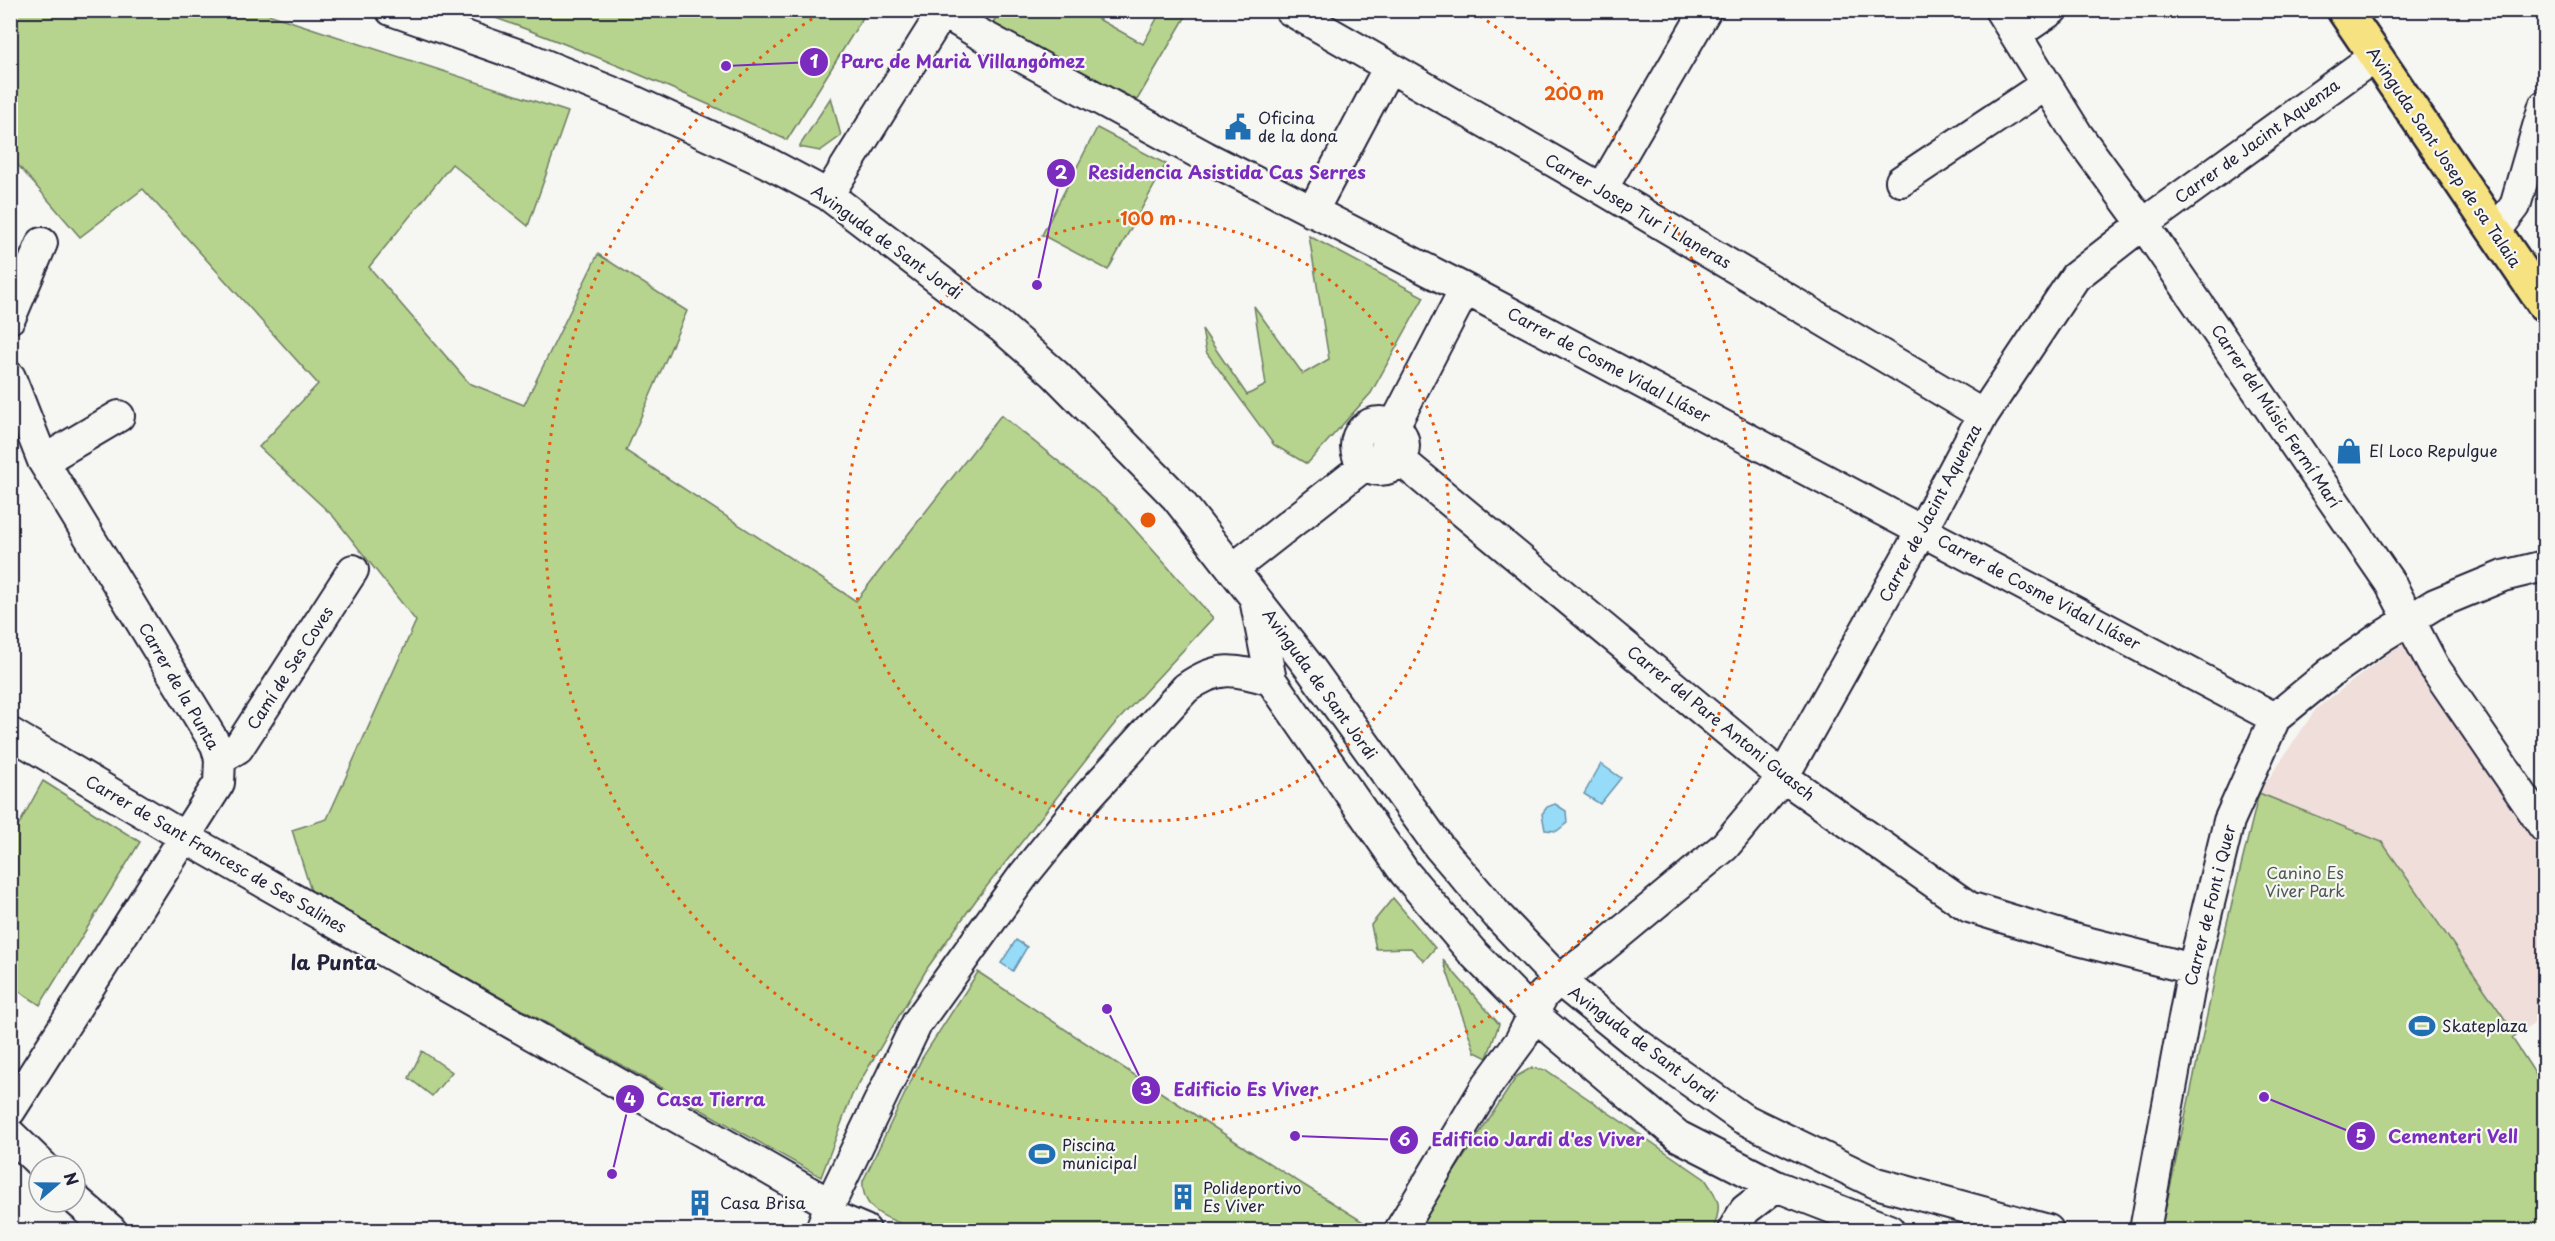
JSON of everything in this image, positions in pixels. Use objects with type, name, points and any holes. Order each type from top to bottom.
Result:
[{"type":"main road","name":"Avinguda Sant Josep de sa Talaia","points":[[2344,10],[2544,304]]},
{"type":"street","name":"Avinguda de Sant Jordi","points":[[391,10],[525,57],[629,99],[766,162],[828,195],[1001,327],[1055,374],[1176,497],[1234,568],[1310,668],[1439,847],[1498,916],[1559,980],[1635,1042],[1742,1118],[1876,1183],[2048,1230]]},
{"type":"street","name":"Carrer Josep Tur i Llaneras","points":[[1290,10],[1327,20],[1389,67],[1602,189],[1983,415]]},
{"type":"street","points":[[1602,189],[1706,10]]},
{"type":"street","points":[[2009,22],[2052,10]]},
{"type":"street","points":[[828,195],[944,11]]},
{"type":"street","name":"Carrer de Cosme Vidal Lláser","points":[[944,11],[976,32],[1206,157],[1465,289],[2275,718]]},
{"type":"street","name":"Carrer del Músic Fermí Marí","points":[[2009,22],[2045,86],[2077,134],[2143,224],[2390,583],[2433,665],[2544,826]]},
{"type":"street","name":"Carrer de Jacint Aquenza","points":[[1400,1230],[1486,1087],[1520,1041],[1543,995],[1724,847],[1783,777],[1922,530],[1983,415],[2075,277],[2143,224],[2374,56]]},
{"type":"street","points":[[1312,212],[1389,67]]},
{"type":"street","points":[[1902,181],[2045,86]]},
{"type":"street","points":[[2495,232],[2515,206],[2544,106]]},
{"type":"street","points":[[10,318],[42,243]]},
{"type":"street","points":[[1234,568],[1386,450],[1465,289]]},
{"type":"street","name":"Carrer de la Punta","points":[[10,377],[43,461],[216,745],[220,759],[219,783],[10,1111]]},
{"type":"street","points":[[43,461],[119,416]]},
{"type":"street","name":"Carrer del Pare Antoni Guasch","points":[[1386,450],[1783,777],[1969,908],[2070,938],[2193,969]]},
{"type":"street","name":"Carrer de Font i Quer","points":[[2145,1230],[2193,969],[2229,822],[2233,796],[2275,718],[2330,673],[2435,604],[2503,576],[2544,566]]},
{"type":"street","name":"Camí de Ses Coves","points":[[220,759],[238,748],[353,570]]},
{"type":"street","name":"Avinguda de Sant Jordi","points":[[1255,596],[1271,680],[1405,873],[1472,952],[1533,1014],[1678,1136],[1776,1186],[1889,1230]]},
{"type":"street","points":[[826,1216],[917,1023],[1023,876],[1082,803],[1186,688],[1204,675],[1226,670],[1271,680]]},
{"type":"street","name":"Carrer de Sant Francesc de Ses Salines","points":[[10,733],[826,1216],[865,1230]]},
{"type":"street","points":[[10,1134],[31,1154]]},
{"type":"street","points":[[1733,1230],[1745,1210],[1776,1186]]},
{"type":"street","points":[[87,1209],[111,1230]]},
{"type":"shaded area","points":[[2405,641],[2544,805],[2544,1016],[2516,1035],[2382,842],[2259,793],[2316,709]]},
{"type":"green space","points":[[10,11],[259,11],[568,112],[528,226],[452,164],[369,267],[469,383],[524,405],[598,254],[687,311],[626,451],[856,601],[1001,415],[1114,506],[1213,618],[1112,727],[976,900],[928,967],[852,1095],[821,1177],[311,891],[292,830],[327,819],[416,621],[333,516],[259,447],[318,384],[143,189],[80,237],[11,157]]},
{"type":"green space","points":[[476,11],[867,11],[787,140],[633,72]]},
{"type":"green space","points":[[1001,11],[1084,11],[1143,44],[1161,11],[1189,11],[1137,100],[990,26]]},
{"type":"green space","points":[[831,97],[841,136],[820,151],[799,147]]},
{"type":"green space","points":[[1097,128],[1166,164],[1108,270],[1042,235]]},
{"type":"green space","points":[[1309,236],[1424,297],[1371,393],[1307,464],[1274,445],[1206,352],[1202,329],[1247,395],[1266,385],[1254,306],[1303,374],[1329,359]]},
{"type":"green space","points":[[43,781],[140,842],[40,1005],[11,986],[11,839]]},
{"type":"green space","name":"Canino Es Viver Park","points":[[2259,793],[2382,842],[2516,1035],[2512,1038],[2544,1087],[2544,1230],[2161,1230],[2225,931]]},
{"type":"green space","points":[[1393,898],[1435,948],[1424,961],[1411,948],[1376,949],[1371,925]]},
{"type":"green space","points":[[1443,960],[1499,1024],[1487,1058],[1475,1052]]},
{"type":"green space","points":[[978,972],[1256,1155],[1376,1230],[918,1230],[880,1214],[867,1201],[863,1181],[922,1058]]},
{"type":"green space","points":[[422,1051],[452,1072],[432,1096],[409,1078]]},
{"type":"green space","points":[[1531,1068],[1546,1070],[1705,1179],[1718,1203],[1718,1215],[1713,1230],[1419,1230],[1427,1213],[1517,1076]]},
{"type":"water","points":[[1601,764],[1621,778],[1600,804],[1584,794]]},
{"type":"water","points":[[1555,804],[1566,811],[1567,823],[1557,831],[1545,830],[1542,814],[1547,807]]},
{"type":"water","points":[[1016,940],[1027,947],[1013,971],[1001,963]]},
{"type":"place","name":"Parc de Marià Villangómez","points":[[726,66]]},
{"type":"place","name":"Oficina de la dona","points":[[1238,127]]},
{"type":"place","name":"Residencia Asistida Cas Serres","points":[[1037,285]]},
{"type":"place","name":"El Loco Repulgue","points":[[2349,451]]},
{"type":"place","name":"Edificio Es Viver","points":[[1107,1009]]},
{"type":"place","name":"Skateplaza","points":[[2422,1026]]},
{"type":"place","name":"Cementeri Vell","points":[[2264,1097]]},
{"type":"place","name":"Edificio Jardi d'es Viver","points":[[1295,1136]]},
{"type":"place","name":"Piscina municipal","points":[[1042,1154]]},
{"type":"place","name":"Casa Tierra","points":[[612,1174]]},
{"type":"place","name":"Polideportivo Es Viver","points":[[1183,1197]]},
{"type":"place","name":"Casa Brisa","points":[[700,1203]]},
{"type":"district","name":"la Punta","points":[[334,963]]}]
